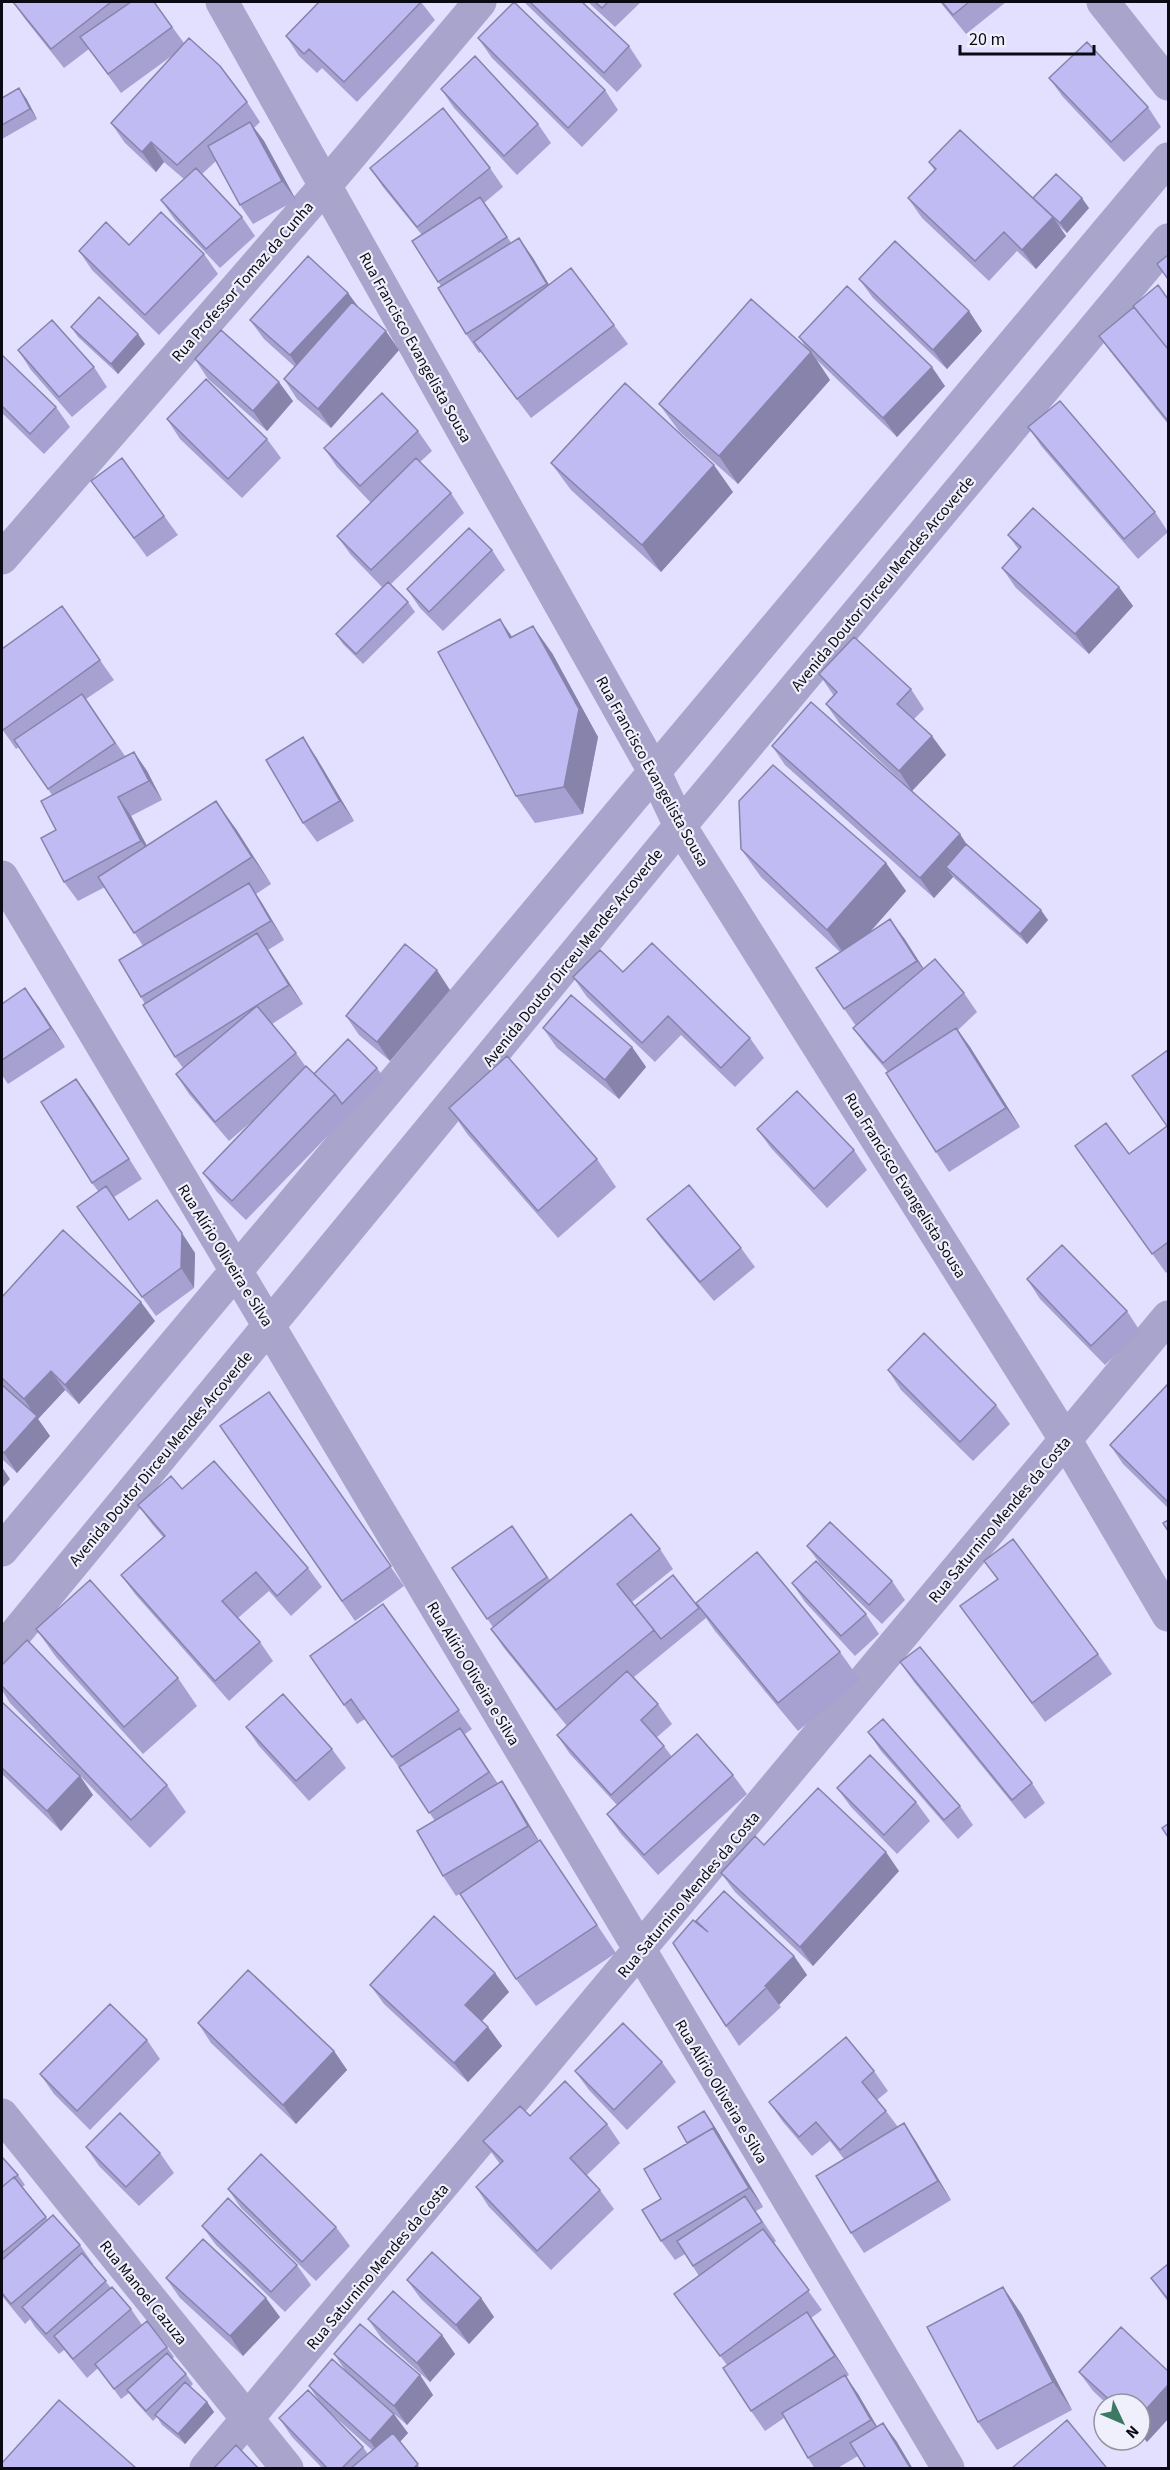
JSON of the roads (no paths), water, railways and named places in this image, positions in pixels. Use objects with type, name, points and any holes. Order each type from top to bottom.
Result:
[{"type":"street","name":"Rua Francisco Evangelista Sousa","points":[[222,2],[655,773],[680,826],[1065,1439],[1168,1615]]},
{"type":"street","name":"Rua Professor Tomaz da Cunha","points":[[2,558],[325,186],[480,2]]},
{"type":"street","points":[[1103,2],[1168,84]]},
{"type":"street","points":[[2,1550],[1168,159]]},
{"type":"street","name":"Avenida Doutor Dirceu Mendes Arcoverde","points":[[2,1650],[680,826],[1168,240]]},
{"type":"street","name":"Rua Alírio Oliveira e Silva","points":[[2,877],[234,1271],[269,1325],[948,2469]]},
{"type":"street","name":"Rua Saturnino Mendes da Costa","points":[[206,2469],[640,1953],[1168,1317]]},
{"type":"street","name":"Rua Manoel Cazuza","points":[[2,2115],[286,2469]]}]
